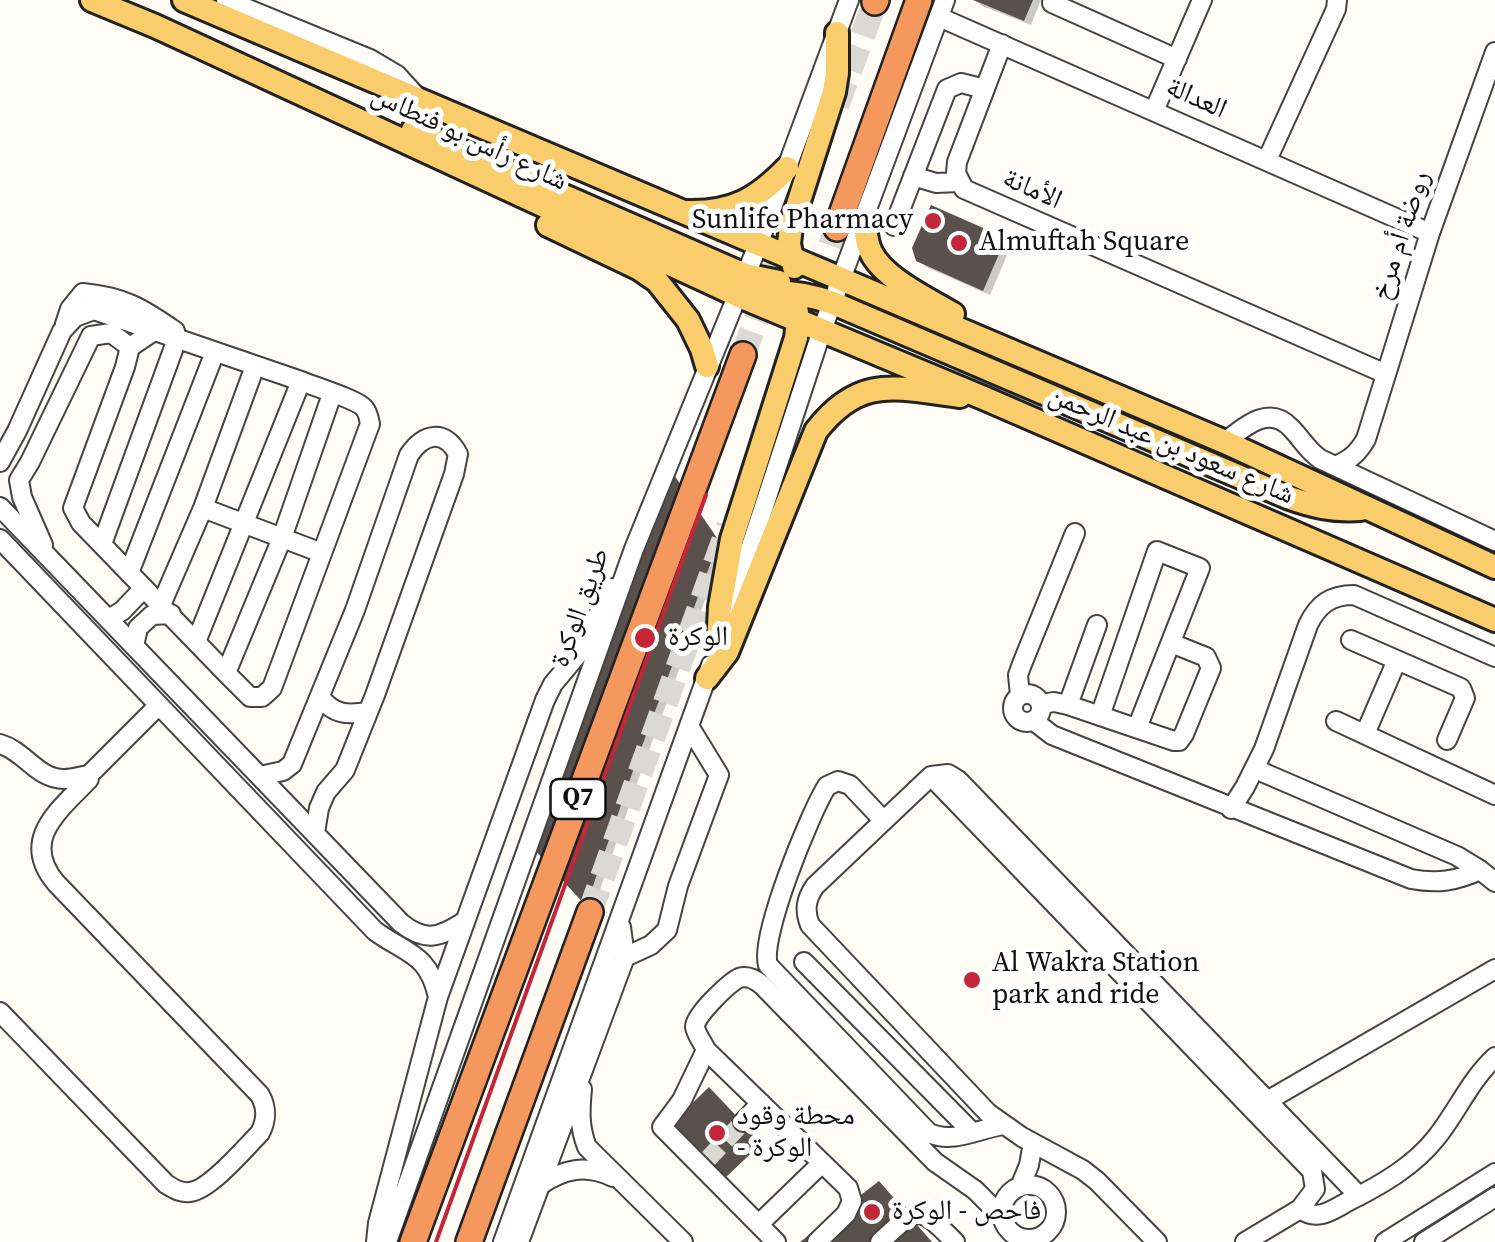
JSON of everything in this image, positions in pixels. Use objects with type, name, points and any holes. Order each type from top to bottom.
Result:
[{"type":"highway","points":[[836,228],[934,6]]},
{"type":"highway","name":"Q7","points":[[413,1242],[743,355]]},
{"type":"highway","points":[[469,1242],[590,912]]},
{"type":"main road","name":"شارع رأس بو فنطاس","points":[[92,0],[458,168],[741,285],[822,330]]},
{"type":"main road","name":"شارع رأس بو فنطاس","points":[[184,0],[843,279]]},
{"type":"main road","points":[[718,646],[720,607],[732,539],[796,338],[791,226],[834,92],[837,33]]},
{"type":"main road","points":[[374,128],[390,124],[407,127],[741,285],[764,292],[843,279]]},
{"type":"main road","points":[[458,168],[486,193],[658,281],[688,320],[707,366]]},
{"type":"main road","points":[[680,212],[710,212],[740,205],[766,190],[787,168]]},
{"type":"main road","points":[[864,221],[869,250],[887,272],[1019,356]]},
{"type":"main road","points":[[758,245],[795,288],[822,330]]},
{"type":"main road","name":"شارع سعود بن عبد الرحمن","points":[[843,279],[1225,442],[1495,567]]},
{"type":"main road","points":[[795,288],[1287,497],[1327,508],[1368,508]]},
{"type":"main road","name":"شارع سعود بن عبد الرحمن","points":[[822,330],[1495,620]]},
{"type":"main road","points":[[706,678],[728,652],[816,432],[832,410],[854,396],[880,388],[986,398]]},
{"type":"street","points":[[226,0],[370,59],[397,75],[420,101]]},
{"type":"street","name":"طريق الوكرة","points":[[387,1242],[634,549],[758,245],[849,0]]},
{"type":"street","points":[[1154,111],[1202,0]]},
{"type":"street","points":[[1267,160],[1337,0]]},
{"type":"street","points":[[1052,4],[1177,58]]},
{"type":"street","points":[[503,1242],[718,646],[934,6]]},
{"type":"street","name":"العدالة","points":[[934,6],[1002,44],[1430,233]]},
{"type":"street","name":"الأمانة","points":[[1002,44],[956,162],[959,182],[972,194],[1386,374]]},
{"type":"street","name":"روضة أم مرخ","points":[[1376,485],[1366,439],[1430,233],[1495,52]]},
{"type":"street","points":[[894,226],[947,88],[961,83],[985,89]]},
{"type":"street","points":[[913,176],[959,182]]},
{"type":"street","points":[[0,462],[70,309],[83,293],[112,296],[143,309],[196,346]]},
{"type":"street","points":[[62,331],[75,317],[94,310],[354,400],[367,410],[370,424],[272,688],[262,697],[250,697],[226,673],[81,523],[73,508],[130,347],[154,331]]},
{"type":"street","points":[[0,498],[19,480],[30,462],[91,336],[110,333],[130,347]]},
{"type":"street","points":[[102,544],[177,339]]},
{"type":"street","points":[[129,573],[215,352]]},
{"type":"street","points":[[166,610],[255,366]]},
{"type":"street","points":[[196,642],[301,381]]},
{"type":"street","points":[[226,673],[282,538],[332,394]]},
{"type":"street","name":"شارع سعود بن عبد الرحمن","points":[[1225,442],[1257,419],[1280,420],[1311,453],[1495,541]]},
{"type":"street","points":[[0,447],[17,431]]},
{"type":"street","points":[[260,776],[283,771],[292,764],[355,610],[409,454],[426,437],[452,443],[458,454],[454,474],[345,770],[326,792],[319,808],[315,834]]},
{"type":"street","points":[[1335,466],[1359,451],[1366,439]]},
{"type":"street","points":[[19,480],[22,497],[47,556]]},
{"type":"street","points":[[0,507],[410,930],[435,936],[465,920]]},
{"type":"street","points":[[203,508],[322,552]]},
{"type":"street","points":[[1074,534],[1018,674],[1020,695],[1035,696],[1037,713],[1052,735],[1411,880],[1447,882],[1488,876]]},
{"type":"street","points":[[0,539],[375,931],[426,965],[438,998]]},
{"type":"street","points":[[376,1242],[438,998],[546,700],[553,684],[579,652],[634,549]]},
{"type":"street","points":[[1100,716],[1157,552],[1200,568],[1137,728]]},
{"type":"street","points":[[109,620],[144,588]]},
{"type":"street","points":[[1231,808],[1255,768],[1308,625],[1325,601],[1339,595],[1354,595],[1495,656]]},
{"type":"street","points":[[134,646],[138,628],[152,615],[166,610]]},
{"type":"street","points":[[1068,705],[1097,625]]},
{"type":"street","points":[[1351,640],[1464,692],[1447,740]]},
{"type":"street","points":[[1037,713],[1054,702],[1179,741],[1211,668],[1200,654],[1172,642]]},
{"type":"street","points":[[1365,734],[1397,660]]},
{"type":"street","points":[[320,698],[340,714],[368,712]]},
{"type":"street","points":[[0,1012],[166,1184],[177,1190],[196,1191],[207,1184],[264,1126],[266,1110],[260,1095],[56,884],[42,853],[46,828],[55,813],[159,705]]},
{"type":"street","points":[[1336,721],[1495,795]]},
{"type":"street","points":[[624,957],[652,945],[667,930],[678,886],[720,775],[689,726]]},
{"type":"street","points":[[0,744],[18,751],[41,773],[54,778],[89,775]]},
{"type":"street","points":[[1255,768],[1457,856],[1488,876]]},
{"type":"street","points":[[1157,1242],[1097,1181],[1003,1125],[974,1100],[815,932],[806,917],[807,900],[815,886],[931,776],[948,774],[958,780],[1358,1196]]},
{"type":"street","points":[[931,776],[1308,1165],[1315,1178],[1314,1190],[1300,1208],[1245,1242]]},
{"type":"street","points":[[883,820],[844,782],[827,786],[781,894],[766,958],[772,970],[929,1133],[946,1138],[1003,1125]]},
{"type":"street","points":[[519,1242],[624,957],[620,919]]},
{"type":"street","points":[[804,962],[971,1132]]},
{"type":"street","points":[[1267,1100],[1495,969]]},
{"type":"street","points":[[817,1242],[846,1214],[852,1201],[848,1188],[706,1050],[695,1029],[700,1013],[739,978],[750,977],[762,984],[935,1162],[975,1190],[1012,1232],[1028,1240],[1053,1235],[1056,1213],[1050,1184],[1059,1155]]},
{"type":"street","points":[[842,1043],[853,1012]]},
{"type":"street","points":[[706,1050],[682,1100],[662,1127],[704,1163],[776,1242]]},
{"type":"street","points":[[1300,1208],[1320,1216],[1403,1170],[1436,1138],[1495,1057]]},
{"type":"street","points":[[586,1061],[580,1116],[587,1147],[682,1242]]},
{"type":"street","points":[[743,1122],[761,1103]]},
{"type":"street","points":[[1004,1219],[1003,1206],[1029,1166],[1033,1143]]},
{"type":"street","points":[[759,1224],[822,1162]]},
{"type":"street","points":[[540,1186],[557,1174],[578,1168],[598,1170],[618,1180]]},
{"type":"street","points":[[1385,1242],[1495,1173]]},
{"type":"street","points":[[975,1190],[998,1195],[1035,1186],[1051,1196]]},
{"type":"street","points":[[1424,1242],[1495,1197]]},
{"type":"street","points":[[880,1242],[916,1213],[929,1216],[955,1242]]},
{"type":"street","points":[[904,1219],[918,1221],[940,1242]]},
{"type":"building","points":[[973,0],[1033,0],[1024,21]]},
{"type":"building","name":"Almuftah Square","points":[[931,205],[1006,238],[983,291],[916,261],[912,248]]},
{"type":"building","name":"الوكرة","points":[[670,469],[719,541],[586,906],[532,847]]},
{"type":"building","name":"محطة وقود - الوكرة","points":[[709,1087],[762,1143],[725,1178],[672,1123]]},
{"type":"building","name":"فاحص - الوكرة","points":[[879,1181],[932,1242],[800,1242]]},
{"type":"tunnel","points":[[837,105],[875,2]]},
{"type":"tunnel","points":[[805,315],[837,228]]},
{"type":"tunnel","points":[[743,355],[789,232]]},
{"type":"tunnel","points":[[590,912],[729,526]]},
{"type":"tunnel","points":[[707,1160],[743,1122]]},
{"type":"railway","points":[[436,1242],[706,495]]},
{"type":"place","name":"Sunlife Pharmacy","points":[[933,221]]},
{"type":"place","name":"Almuftah Square","points":[[959,243]]},
{"type":"place","name":"الوكرة","points":[[645,638]]},
{"type":"place","name":"Al Wakra Station park and ride","points":[[972,980]]},
{"type":"place","name":"محطة وقود - الوكرة","points":[[717,1133]]},
{"type":"place","name":"فاحص - الوكرة","points":[[872,1212]]}]
